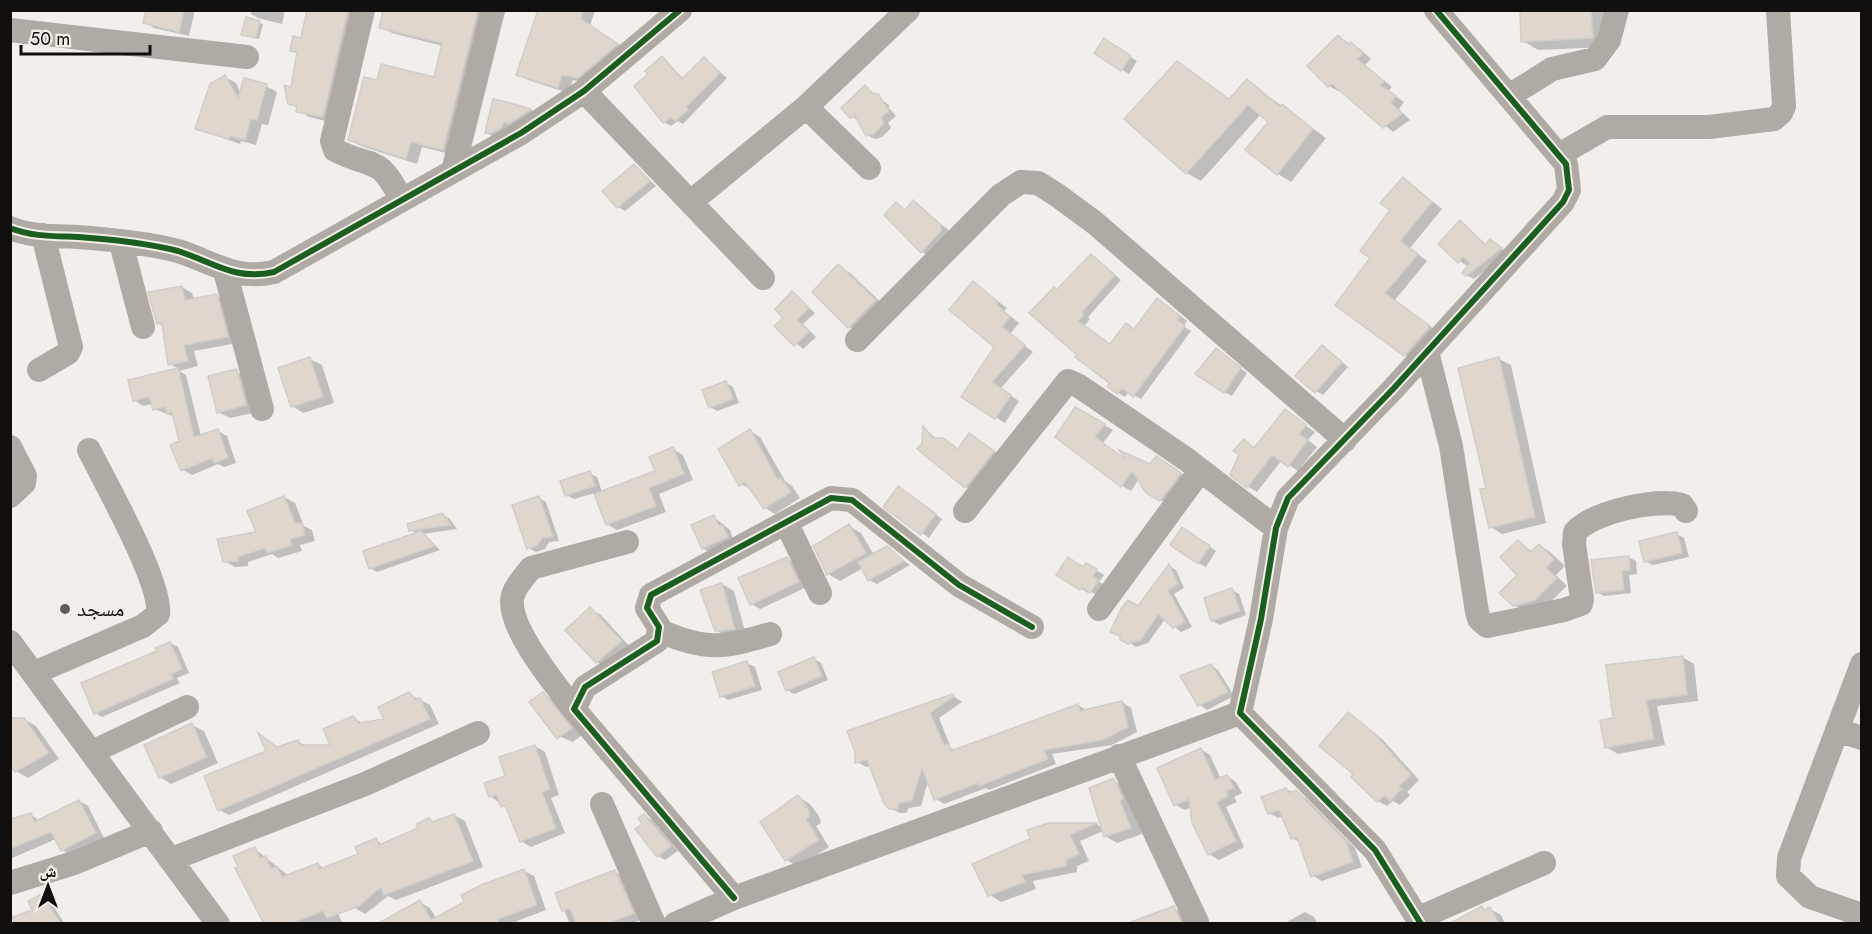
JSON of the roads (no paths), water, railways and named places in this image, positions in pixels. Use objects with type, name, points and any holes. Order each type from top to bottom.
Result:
[{"type":"street","points":[[363,10],[332,141],[335,150],[380,166],[391,179],[401,199]]},
{"type":"street","points":[[453,171],[493,10]]},
{"type":"street","points":[[10,228],[24,233],[177,251],[218,266],[225,271],[264,274],[274,272],[521,133],[584,91],[680,10]]},
{"type":"street","points":[[692,201],[806,107],[908,10]]},
{"type":"street","points":[[1240,713],[1276,528],[1288,498],[1427,352],[1563,201],[1569,190],[1566,164],[1436,10]]},
{"type":"street","points":[[1509,96],[1552,69],[1595,59],[1610,40],[1617,10]]},
{"type":"street","points":[[1558,155],[1607,127],[1709,127],[1774,118],[1781,113],[1784,106],[1778,10]]},
{"type":"street","points":[[10,30],[247,57]]},
{"type":"street","points":[[584,91],[692,201],[763,278]]},
{"type":"street","points":[[806,107],[869,168]]},
{"type":"street","points":[[857,340],[1001,195],[1021,182],[1038,183],[1095,223],[1345,440]]},
{"type":"street","points":[[39,370],[68,353],[71,346],[43,235]]},
{"type":"street","points":[[122,243],[143,327]]},
{"type":"street","points":[[225,271],[262,410]]},
{"type":"street","points":[[1427,352],[1451,446],[1477,612],[1481,623],[1487,626],[1564,610],[1581,604],[1574,544],[1575,532],[1593,518],[1670,502],[1682,505],[1686,511]]},
{"type":"street","points":[[965,511],[1068,381],[1079,386],[1200,471],[1276,528]]},
{"type":"street","points":[[10,447],[25,476],[24,483],[10,496]]},
{"type":"street","points":[[34,673],[143,626],[158,614],[159,606],[148,572],[89,450]]},
{"type":"street","points":[[1099,609],[1200,471]]},
{"type":"street","points":[[770,634],[727,647],[697,645],[660,632],[647,608],[651,595],[831,498],[852,500],[959,585],[1032,627]]},
{"type":"street","points":[[786,522],[820,593]]},
{"type":"street","points":[[627,542],[531,568],[512,597],[514,615],[533,655],[574,709],[734,898]]},
{"type":"street","points":[[574,709],[585,687],[649,647],[657,641],[660,632]]},
{"type":"street","points":[[12,646],[218,924]]},
{"type":"street","points":[[1862,664],[1789,858],[1788,876],[1810,897],[1862,915]]},
{"type":"street","points":[[92,752],[188,707]]},
{"type":"street","points":[[675,924],[734,898],[1240,713]]},
{"type":"street","points":[[1240,713],[1375,850],[1420,921],[1544,863]]},
{"type":"street","points":[[1837,730],[1862,738]]},
{"type":"street","points":[[172,859],[365,784],[478,733]]},
{"type":"street","points":[[1119,756],[1197,922]]},
{"type":"street","points":[[602,804],[654,924]]},
{"type":"street","points":[[10,883],[74,863],[151,831]]},
{"type":"place","name":"مسجد","points":[[65,609]]}]
